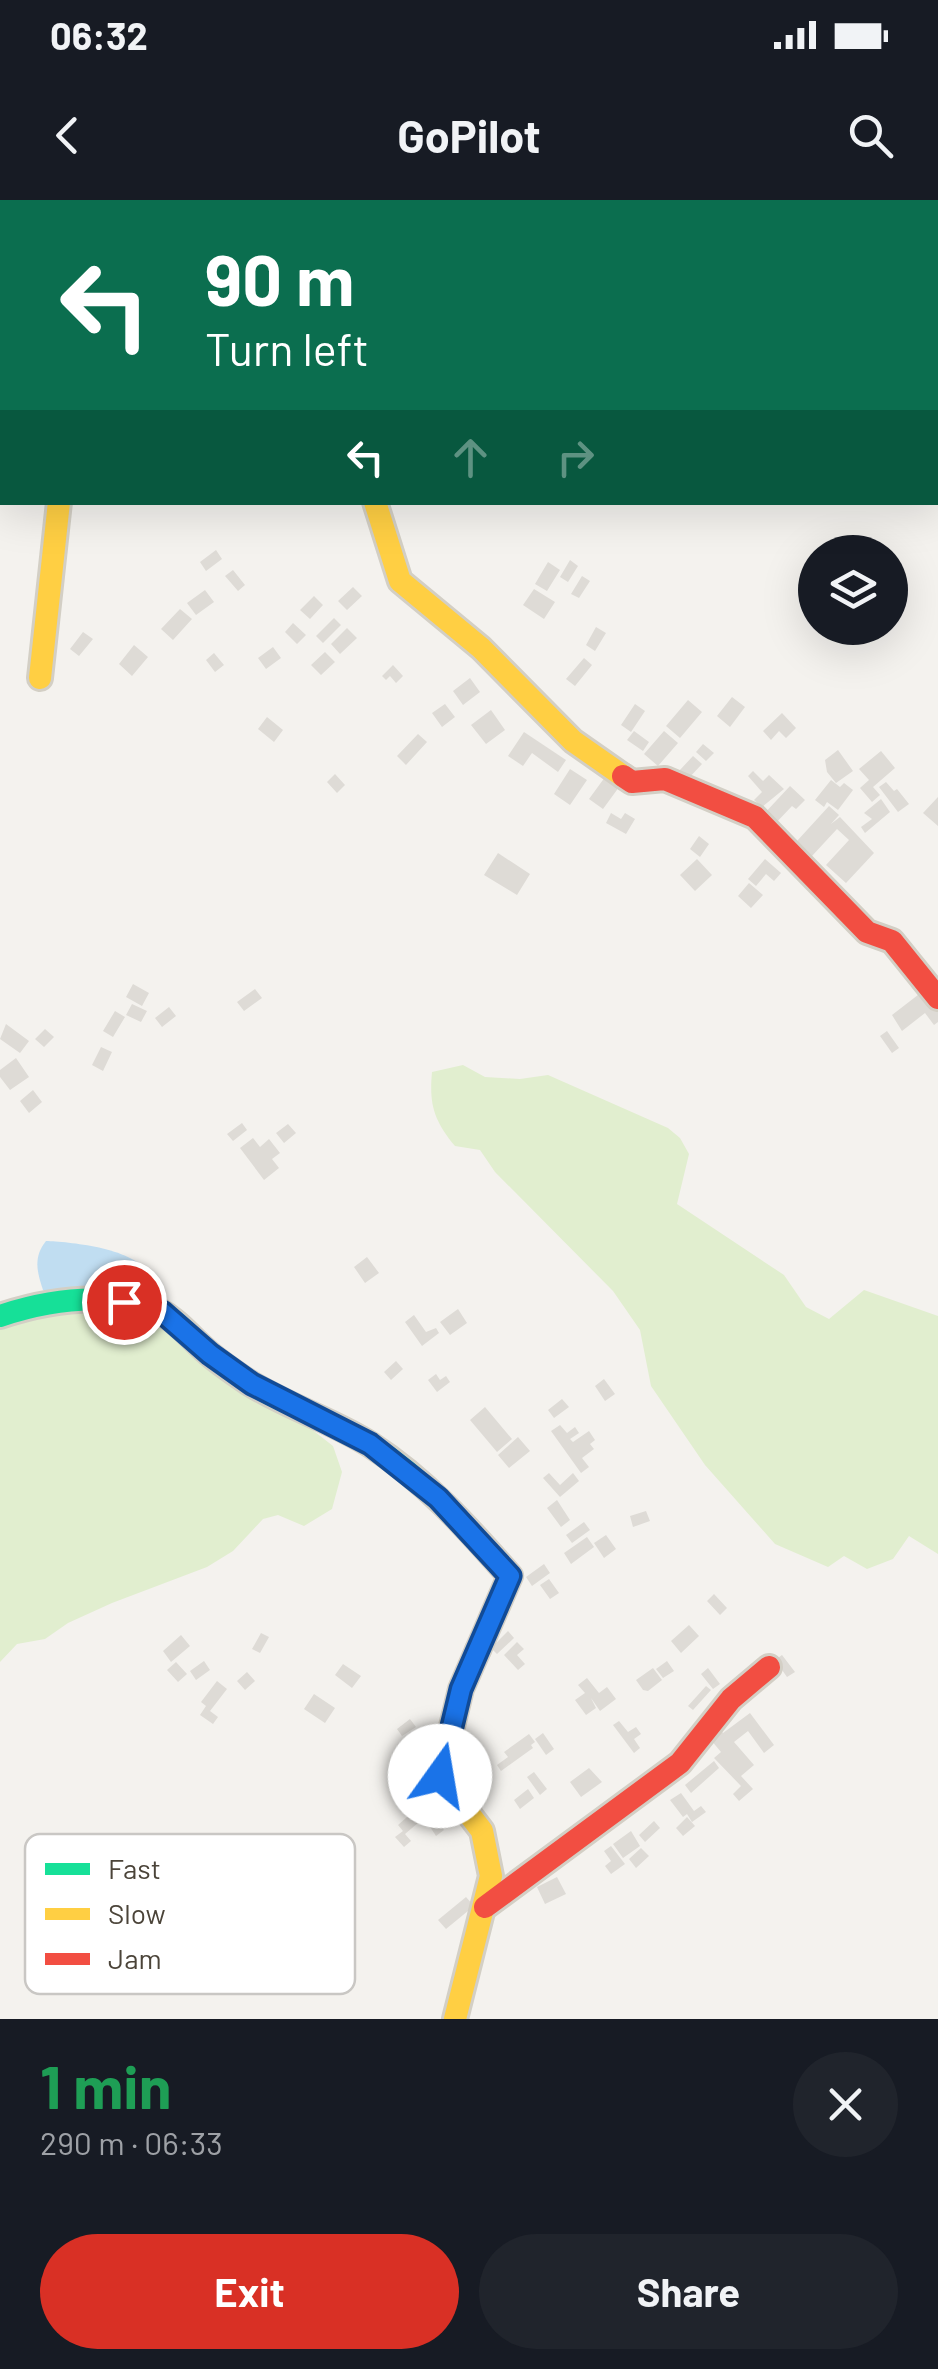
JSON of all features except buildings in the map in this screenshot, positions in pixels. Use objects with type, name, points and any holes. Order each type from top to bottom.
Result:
[{"type":"street","points":[[40,678],[59,505]]},
{"type":"street","points":[[376,505],[400,581],[481,648],[573,742],[632,782],[665,778],[755,817],[867,932],[892,941],[938,998]]},
{"type":"street","points":[[0,1316],[22,1308],[101,1302],[124,1302],[162,1312],[252,1384],[333,1423],[397,1463],[438,1498],[510,1576],[461,1689],[440,1776],[482,1831],[491,1876],[455,2019]]},
{"type":"street","points":[[485,1907],[680,1762],[731,1699],[768,1667]]},
{"type":"green space","points":[[463,1065],[485,1077],[520,1079],[548,1075],[668,1128],[680,1138],[689,1154],[677,1204],[784,1275],[806,1307],[829,1319],[864,1290],[938,1316],[938,1554],[909,1536],[893,1559],[867,1569],[844,1556],[828,1567],[775,1544],[705,1465],[651,1386],[640,1330],[613,1291],[495,1172],[480,1150],[455,1146],[442,1128],[432,1103],[432,1072]]},
{"type":"green space","points":[[45,1310],[153,1317],[245,1395],[310,1428],[333,1446],[342,1472],[332,1509],[304,1526],[278,1515],[263,1519],[233,1551],[207,1567],[112,1603],[68,1623],[45,1639],[17,1644],[0,1662],[0,1325]]},
{"type":"water","points":[[46,1241],[96,1247],[132,1259],[144,1269],[149,1281],[144,1296],[52,1296],[43,1290],[38,1271],[39,1253]]},
{"type":"traffic: fast","points":[[0,1316],[75,1300],[151,1308],[173,1320],[215,1359],[248,1382],[356,1436],[391,1459],[445,1506],[510,1576],[478,1650]]},
{"type":"traffic: slow","points":[[40,678],[59,505]]},
{"type":"traffic: slow","points":[[376,505],[400,581],[481,648],[573,741],[623,776]]},
{"type":"traffic: slow","points":[[455,2019],[491,1876],[482,1831],[440,1776],[461,1689],[478,1650]]},
{"type":"traffic: jam","points":[[623,776],[632,782],[665,779],[755,817],[867,932],[892,941],[938,998]]},
{"type":"traffic: jam","points":[[485,1907],[680,1763],[731,1699],[769,1667]]},
{"type":"route","points":[[124,1302],[162,1312],[252,1384],[333,1423],[397,1463],[438,1498],[510,1576],[461,1689],[440,1776]]}]
